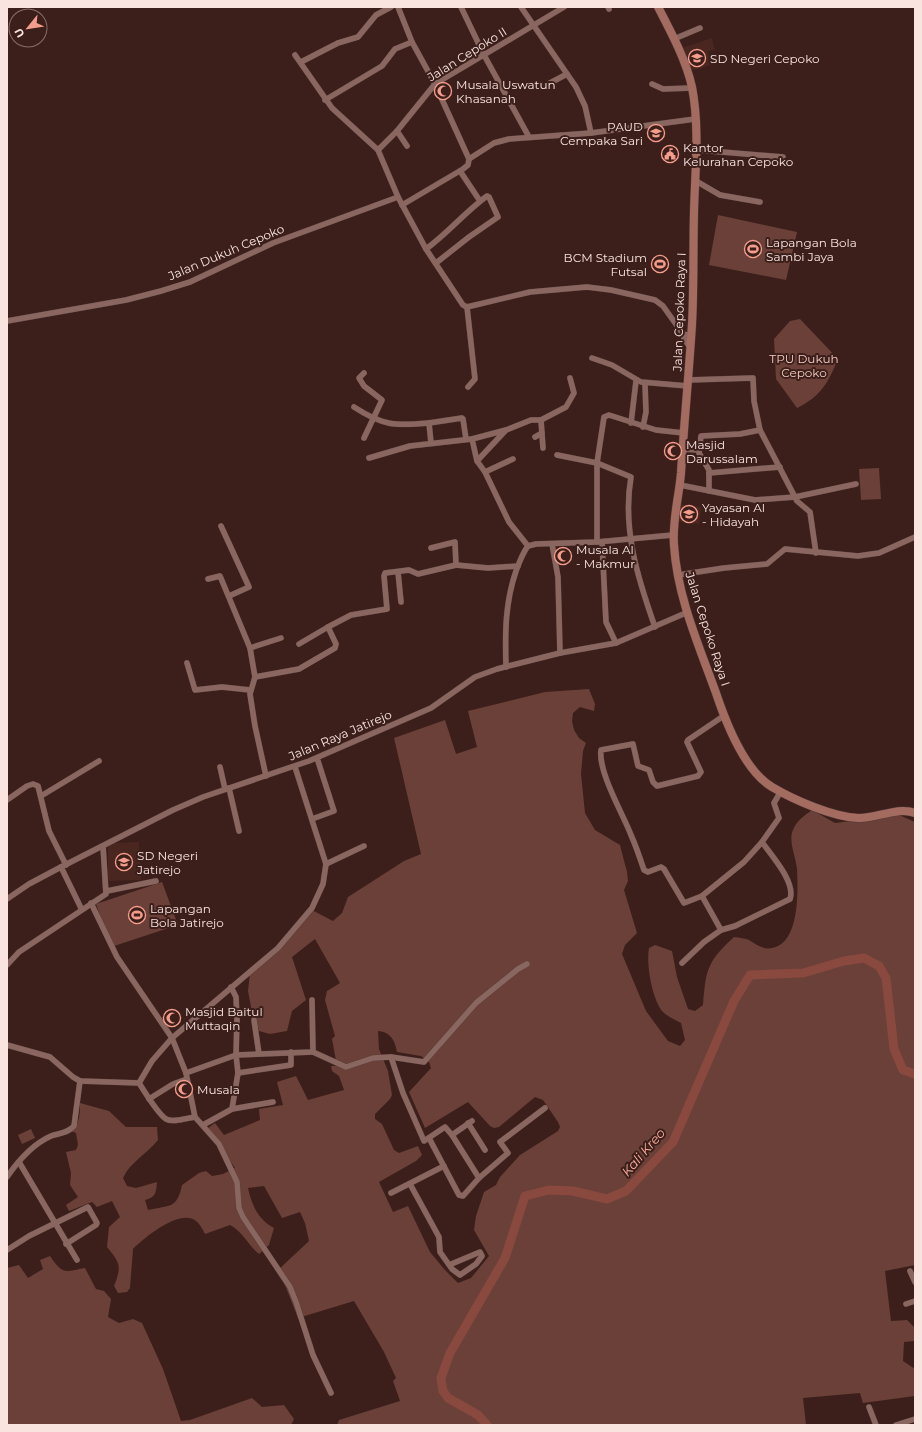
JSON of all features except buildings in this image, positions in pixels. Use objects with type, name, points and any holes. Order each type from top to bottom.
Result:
[{"type":"main road","name":"Jalan Cepoko Raya I","points":[[658,7],[674,39],[692,88],[698,150],[687,335],[690,348],[688,383],[680,485],[673,535],[678,575],[688,612],[725,715],[753,771],[763,780],[805,803],[850,817],[868,817],[901,810],[915,813]]},
{"type":"street","points":[[301,62],[338,43],[358,37],[376,15],[391,7]]},
{"type":"street","points":[[398,7],[412,42],[435,84],[470,159]]},
{"type":"street","points":[[461,7],[484,55],[529,137]]},
{"type":"street","points":[[521,7],[535,25],[576,87],[585,106],[591,133]]},
{"type":"street","name":"Jalan Cepoko II","points":[[378,150],[397,131],[435,84],[564,7]]},
{"type":"street","points":[[674,39],[700,28]]},
{"type":"street","points":[[325,100],[382,66],[395,49],[412,42]]},
{"type":"street","points":[[295,55],[325,100],[378,150],[398,197],[426,249],[460,301],[467,307],[475,379],[468,387]]},
{"type":"street","points":[[550,84],[567,74]]},
{"type":"street","points":[[652,84],[663,89],[692,88]]},
{"type":"street","points":[[402,204],[460,171],[468,165],[470,159],[494,142],[529,137],[591,133],[695,120]]},
{"type":"street","points":[[397,131],[407,146]]},
{"type":"street","points":[[698,150],[783,157]]},
{"type":"street","points":[[460,171],[480,201]]},
{"type":"street","points":[[696,181],[720,195],[760,202]]},
{"type":"street","name":"Jalan Dukuh Cepoko","points":[[7,321],[119,301],[190,282],[273,243],[398,197]]},
{"type":"street","points":[[426,249],[459,222],[480,201],[489,197],[498,217],[469,236],[436,263]]},
{"type":"street","points":[[467,307],[530,292],[587,287],[611,290],[655,300],[664,306],[687,335]]},
{"type":"street","points":[[592,358],[612,365],[636,381],[645,384],[688,383],[753,378],[754,401],[760,430],[795,497],[811,515],[816,553]]},
{"type":"street","points":[[364,373],[359,378],[361,383],[382,400],[374,420],[364,438]]},
{"type":"street","points":[[369,458],[410,446],[469,439],[506,430],[531,420],[541,420],[566,407],[569,403],[574,393],[570,378]]},
{"type":"street","points":[[631,423],[636,381]]},
{"type":"street","points":[[643,427],[646,412],[645,384]]},
{"type":"street","points":[[354,407],[374,420],[387,424],[429,423],[462,418],[464,419],[477,461],[509,522],[528,546]]},
{"type":"street","points":[[616,643],[606,622],[599,542],[597,463],[602,422],[604,417],[609,415],[643,427],[684,433]]},
{"type":"street","points":[[541,420],[543,448]]},
{"type":"street","points":[[429,423],[431,443]]},
{"type":"street","points":[[477,461],[506,430]]},
{"type":"street","points":[[709,491],[708,467],[700,456],[699,450],[700,437],[703,435],[740,434],[760,430]]},
{"type":"street","points":[[535,437],[542,432]]},
{"type":"street","points":[[682,449],[699,450]]},
{"type":"street","points":[[557,455],[597,463],[631,477],[628,504],[630,539],[645,597],[655,627]]},
{"type":"street","points":[[484,472],[513,459]]},
{"type":"street","points":[[709,473],[780,468]]},
{"type":"street","points":[[680,485],[755,500],[795,497],[856,484]]},
{"type":"street","points":[[221,526],[250,587],[229,596]]},
{"type":"street","points":[[528,546],[599,542],[673,535]]},
{"type":"street","points":[[678,575],[724,568],[767,564],[785,549],[848,556],[873,555],[915,537]]},
{"type":"street","points":[[431,548],[455,542],[456,565]]},
{"type":"street","points":[[552,544],[558,577],[560,653]]},
{"type":"street","points":[[506,667],[506,609],[518,566],[528,546]]},
{"type":"street","points":[[299,644],[351,614],[387,609],[384,574],[409,570],[418,574],[456,565],[488,568],[518,566]]},
{"type":"street","points":[[398,572],[401,602]]},
{"type":"street","points":[[208,579],[220,576],[250,648],[255,676],[250,690],[255,726],[266,776]]},
{"type":"street","name":"Jalan Raya Jatirejo","points":[[8,896],[173,810],[227,789],[317,758],[431,708],[475,677],[506,667],[560,653],[616,643],[688,612]]},
{"type":"street","points":[[255,676],[299,669],[335,648],[336,644],[328,627]]},
{"type":"street","points":[[250,648],[282,638]]},
{"type":"street","points":[[187,663],[195,690],[228,687],[250,690]]},
{"type":"street","points":[[725,715],[687,742],[701,772],[698,776],[657,786],[653,782],[650,770],[638,766],[633,744],[602,749],[600,751],[611,792],[631,834],[644,870],[647,872],[661,867],[664,869],[684,903],[702,896],[744,862],[762,842],[779,818],[774,802],[781,791]]},
{"type":"street","points":[[312,819],[334,811],[317,758]]},
{"type":"street","points":[[41,796],[99,761]]},
{"type":"street","points":[[139,1083],[152,1061],[172,1038],[278,948],[308,914],[323,884],[326,864],[295,766]]},
{"type":"street","points":[[220,767],[240,831]]},
{"type":"street","points":[[7,800],[28,786],[34,784],[38,786],[49,831],[82,908]]},
{"type":"street","points":[[682,964],[704,942],[721,930],[735,926],[790,899],[792,895],[789,881],[762,842]]},
{"type":"street","points":[[103,846],[107,891]]},
{"type":"street","points":[[326,864],[364,846]]},
{"type":"street","points":[[7,965],[19,952],[82,908],[104,895],[107,891],[156,881]]},
{"type":"street","points":[[702,896],[721,930]]},
{"type":"street","points":[[91,902],[117,957],[172,1038],[186,1076],[195,1117],[219,1144],[237,1182],[239,1208],[290,1287],[313,1355],[331,1393]]},
{"type":"street","points":[[149,1099],[186,1076],[236,1055],[313,1052],[346,1067],[367,1059],[391,1057],[424,1062],[476,1003],[518,969],[527,964]]},
{"type":"street","points":[[231,987],[236,997],[236,1055],[238,1073],[232,1109]]},
{"type":"street","points":[[312,1000],[313,1052]]},
{"type":"street","points":[[254,1020],[259,1054]]},
{"type":"street","points":[[7,1045],[50,1058],[80,1081],[139,1083]]},
{"type":"street","points":[[238,1073],[291,1065],[291,1052]]},
{"type":"street","points":[[391,1057],[402,1093],[422,1140],[424,1141],[446,1127],[479,1178]]},
{"type":"street","points":[[7,1177],[31,1149],[74,1126],[76,1120],[76,1099],[80,1081]]},
{"type":"street","points":[[139,1083],[149,1099],[166,1119],[173,1120],[195,1117]]},
{"type":"street","points":[[203,1126],[232,1109],[273,1102]]},
{"type":"street","points":[[429,1138],[459,1195],[463,1196],[479,1178],[508,1153],[500,1142],[545,1108]]},
{"type":"street","points":[[452,1135],[470,1122],[486,1150]]},
{"type":"street","points":[[19,1162],[33,1188],[56,1223],[66,1244],[77,1260]]},
{"type":"street","points":[[391,1193],[444,1166]]},
{"type":"street","points":[[410,1184],[439,1237],[440,1252],[449,1265],[460,1275],[476,1264],[482,1256],[480,1252],[475,1253],[449,1265]]},
{"type":"street","points":[[7,1250],[29,1236],[87,1207],[97,1223],[66,1244]]},
{"type":"street","points":[[910,1271],[915,1282]]},
{"type":"street","points":[[906,1304],[915,1301]]},
{"type":"street","points":[[869,1407],[876,1425]]},
{"type":"street","points":[[896,1425],[915,1420]]},
{"type":"shaded area","name":"SD Negeri Cepoko","points":[[712,38],[715,50],[708,51],[711,65],[690,71],[682,48]]},
{"type":"shaded area","name":"Yayasan Al - Hidayah","points":[[678,504],[701,507],[699,524],[676,521]]},
{"type":"shaded area","name":"SD Negeri Jatirejo","points":[[139,842],[141,880],[108,881],[108,843]]},
{"type":"green space","name":"Lapangan Bola Sambi Jaya","points":[[718,215],[797,232],[786,280],[709,265]]},
{"type":"green space","name":"TPU Dukuh Cepoko","points":[[800,319],[838,359],[827,382],[818,394],[797,408],[776,379],[774,339],[790,321]]},
{"type":"green space","points":[[879,468],[881,499],[861,500],[859,469]]},
{"type":"green space","points":[[589,689],[595,704],[594,711],[580,707],[573,713],[572,721],[574,730],[579,738],[586,743],[583,751],[581,774],[585,813],[595,830],[620,845],[628,881],[624,890],[637,933],[625,945],[622,954],[646,1011],[668,1041],[680,1046],[685,1040],[681,1023],[662,1011],[655,998],[649,972],[649,948],[655,945],[672,951],[677,977],[688,1009],[695,1011],[703,1005],[707,974],[713,960],[734,937],[747,939],[760,946],[772,948],[781,944],[788,936],[792,926],[797,902],[797,869],[791,839],[794,827],[798,821],[812,810],[835,823],[899,815],[915,822],[915,1265],[885,1271],[891,1321],[907,1320],[915,1328],[915,1341],[904,1342],[903,1361],[915,1369],[915,1396],[863,1403],[860,1393],[803,1398],[806,1425],[337,1425],[339,1420],[400,1401],[393,1381],[396,1378],[384,1352],[354,1301],[298,1318],[285,1285],[277,1271],[309,1241],[305,1223],[300,1212],[282,1218],[264,1186],[248,1188],[256,1211],[268,1224],[274,1228],[269,1245],[259,1254],[235,1228],[230,1225],[205,1234],[196,1221],[189,1218],[181,1218],[172,1221],[145,1238],[133,1249],[130,1288],[127,1292],[118,1293],[114,1286],[119,1269],[115,1257],[107,1247],[109,1227],[120,1217],[112,1201],[97,1207],[92,1202],[69,1211],[66,1205],[78,1197],[70,1185],[71,1173],[66,1152],[76,1150],[78,1145],[76,1133],[71,1131],[78,1122],[80,1115],[80,1103],[109,1111],[126,1127],[157,1127],[158,1140],[130,1167],[123,1178],[127,1186],[136,1188],[157,1182],[155,1194],[145,1200],[148,1210],[171,1205],[178,1198],[182,1185],[199,1173],[206,1171],[212,1176],[223,1174],[235,1168],[208,1128],[215,1123],[224,1135],[260,1120],[259,1109],[283,1105],[277,1082],[296,1076],[308,1100],[344,1090],[339,1076],[332,1071],[331,1066],[337,1066],[332,1039],[335,1036],[325,1000],[327,991],[340,983],[315,939],[292,957],[306,1000],[292,1011],[287,1031],[270,1034],[259,1031],[252,1012],[248,991],[250,973],[282,947],[310,909],[333,921],[342,913],[348,897],[404,861],[421,854],[394,738],[445,720],[456,754],[477,747],[468,711],[545,692]],"holes":[[[378,1031],[386,1033],[392,1038],[397,1052],[421,1056],[429,1062],[431,1068],[409,1092],[425,1128],[468,1102],[490,1126],[494,1128],[499,1127],[535,1097],[543,1100],[560,1127],[558,1131],[520,1155],[500,1177],[496,1185],[484,1192],[476,1216],[474,1230],[489,1256],[471,1278],[458,1283],[430,1252],[408,1206],[393,1212],[379,1182],[416,1161],[422,1155],[418,1146],[399,1153],[394,1150],[382,1124],[375,1119],[375,1114],[392,1095],[388,1071],[379,1049]]]},
{"type":"green space","name":"Lapangan Bola Jatirejo","points":[[162,882],[178,925],[111,947],[96,904]]},
{"type":"green space","points":[[31,1129],[35,1138],[22,1144],[18,1135]]},
{"type":"green space","points":[[50,1256],[64,1271],[85,1268],[96,1289],[104,1291],[111,1299],[108,1317],[119,1323],[133,1319],[142,1323],[163,1369],[181,1421],[190,1420],[252,1398],[262,1407],[284,1405],[294,1419],[291,1425],[7,1425],[7,1268],[19,1265],[28,1278],[43,1269],[40,1260]]},
{"type":"waterway","name":"Kali Kreo","points":[[487,1425],[478,1415],[448,1398],[443,1391],[441,1378],[450,1353],[505,1258],[525,1196],[549,1190],[573,1191],[607,1199],[626,1191],[673,1142],[734,1001],[750,975],[803,973],[844,961],[864,958],[879,966],[886,978],[894,1049],[903,1070],[915,1074]]},
{"type":"place","name":"SD Negeri Cepoko","points":[[697,58]]},
{"type":"place","name":"Musala Uswatun Khasanah","points":[[443,91]]},
{"type":"place","name":"PAUD Cempaka Sari","points":[[656,133]]},
{"type":"place","name":"Kantor Kelurahan Cepoko","points":[[670,154]]},
{"type":"place","name":"Lapangan Bola Sambi Jaya","points":[[753,249]]},
{"type":"place","name":"BCM Stadium Futsal","points":[[660,264]]},
{"type":"place","name":"Masjid Darussalam","points":[[673,451]]},
{"type":"place","name":"Yayasan Al - Hidayah","points":[[689,514]]},
{"type":"place","name":"Musala Al - Makmur","points":[[563,556]]},
{"type":"place","name":"SD Negeri Jatirejo","points":[[124,862]]},
{"type":"place","name":"Lapangan Bola Jatirejo","points":[[137,915]]},
{"type":"place","name":"Masjid Baitul Muttaqin","points":[[172,1018]]},
{"type":"place","name":"Musala","points":[[184,1089]]}]
